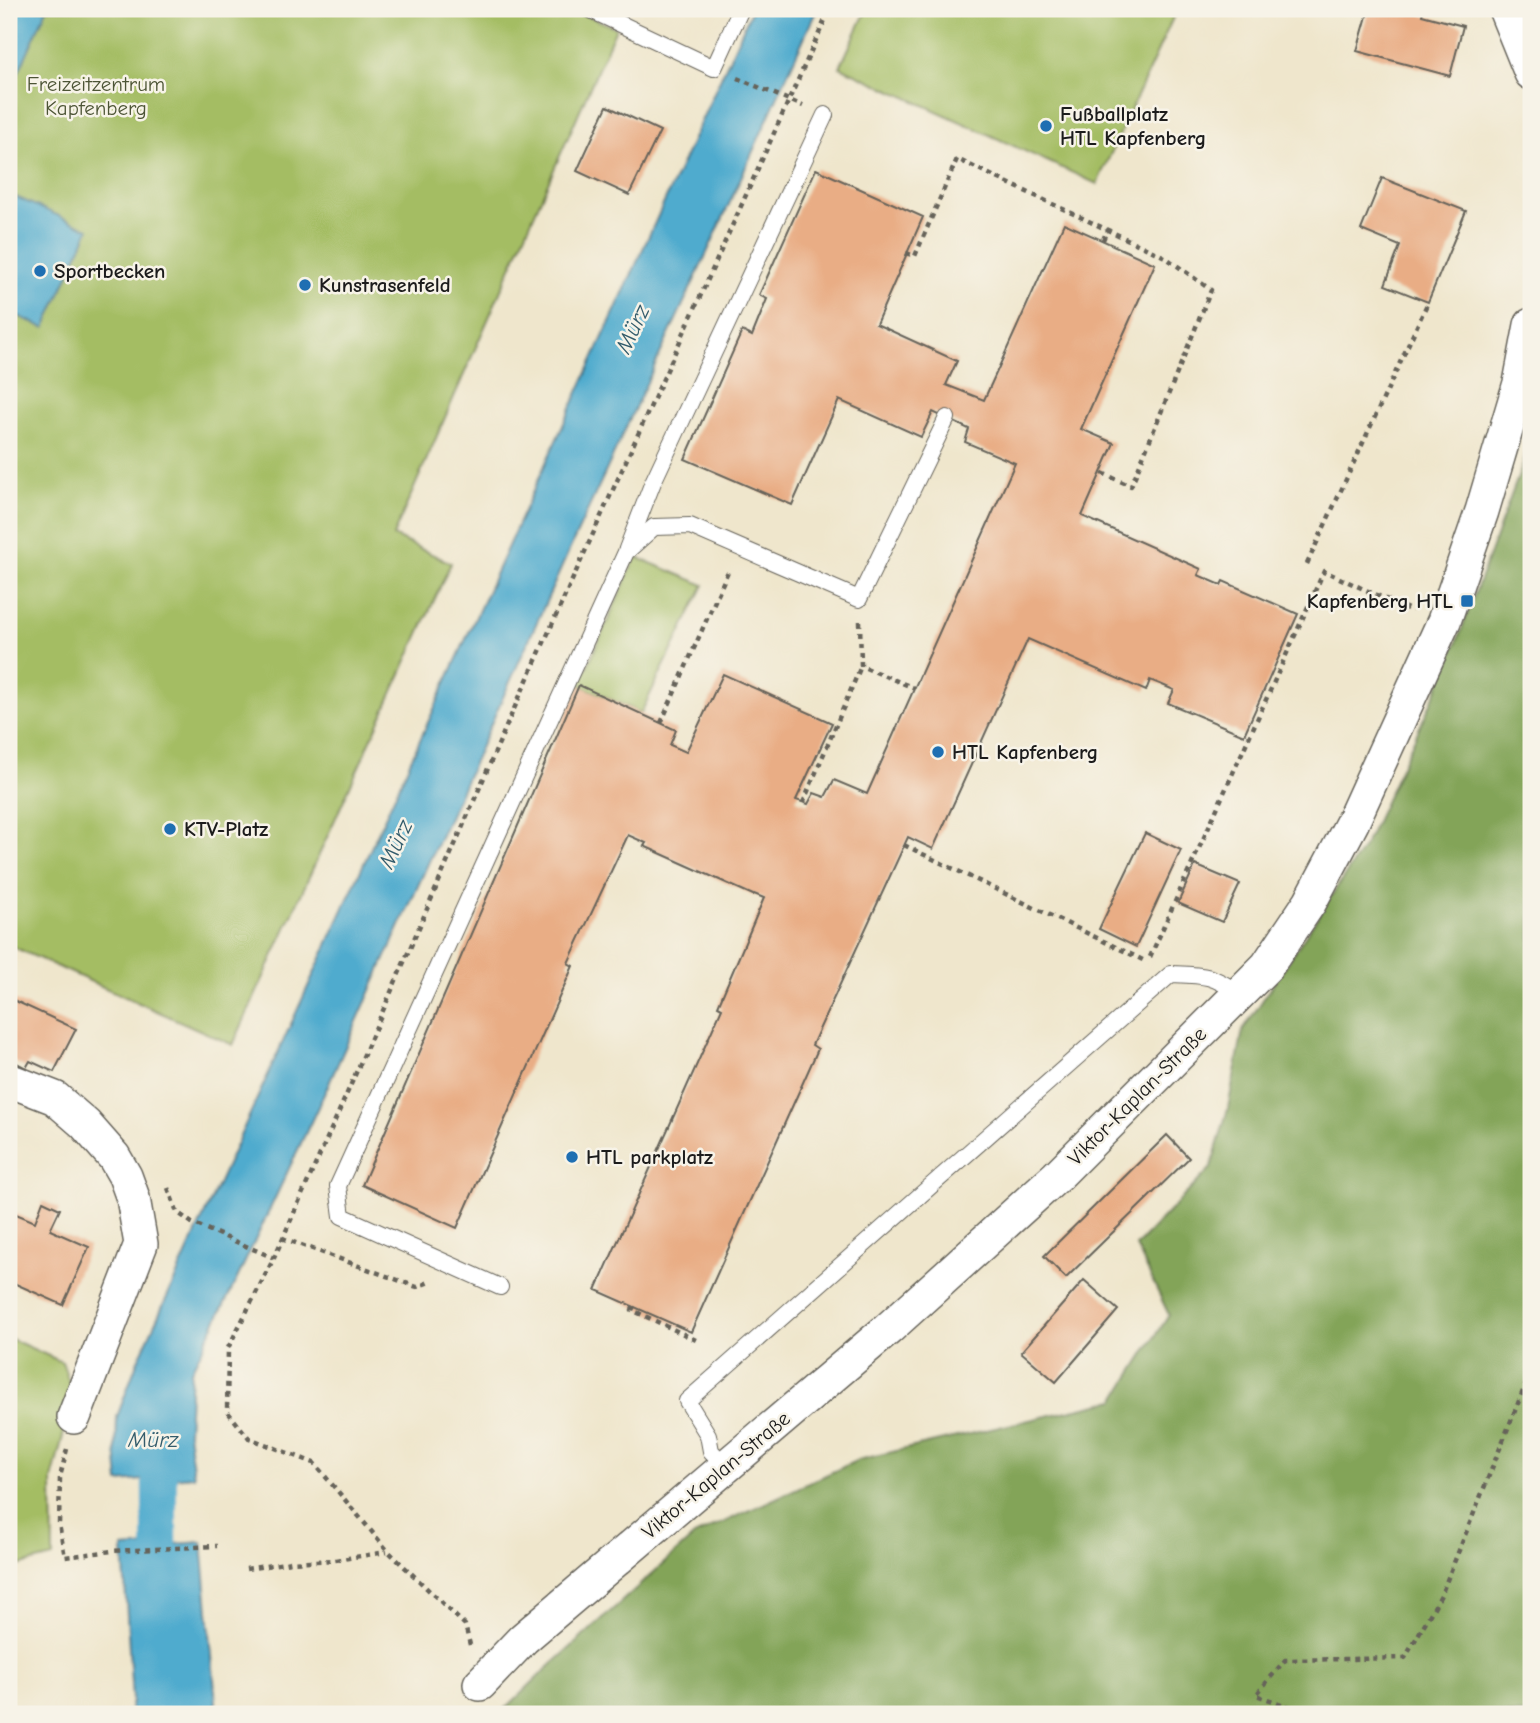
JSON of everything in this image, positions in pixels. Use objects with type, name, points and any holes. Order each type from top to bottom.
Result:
[{"type":"street","points":[[1505,9],[1531,73]]},
{"type":"street","points":[[1515,9],[1531,23]]},
{"type":"street","name":"Viktor-Kaplan-Straße","points":[[480,1684],[523,1639],[888,1329],[1057,1176],[1267,966],[1310,902],[1352,822],[1444,621],[1482,511],[1520,383],[1531,325]]},
{"type":"street","points":[[9,1082],[55,1098],[85,1124],[114,1157],[133,1198],[141,1244],[74,1417]]},
{"type":"lane","points":[[589,9],[714,68],[741,9]]},
{"type":"lane","points":[[500,1287],[342,1216],[338,1186],[626,552],[653,482],[825,115]]},
{"type":"lane","points":[[626,552],[654,527],[690,526],[859,599],[947,418]]},
{"type":"lane","points":[[726,1467],[711,1451],[708,1435],[687,1401],[1171,974],[1206,975],[1227,984],[1239,994]]},
{"type":"path","points":[[714,68],[789,100]]},
{"type":"path","points":[[906,253],[915,256],[957,159],[1166,257],[1211,290],[1131,486],[1100,472]]},
{"type":"path","points":[[1103,240],[1107,230]]},
{"type":"path","points":[[1307,564],[1428,302]]},
{"type":"path","points":[[662,723],[739,546]]},
{"type":"path","points":[[904,845],[1147,962],[1324,571],[1418,613]]},
{"type":"path","points":[[803,803],[861,666],[859,599]]},
{"type":"path","points":[[861,666],[914,688]]},
{"type":"path","points":[[192,1223],[274,1258]]},
{"type":"path","points":[[282,1238],[417,1287],[432,1281],[447,1263]]},
{"type":"path","points":[[634,1306],[632,1310],[696,1340]]},
{"type":"path","points":[[1310,1714],[1256,1695],[1285,1660],[1405,1658],[1441,1595],[1531,1371]]},
{"type":"path","points":[[74,1417],[60,1476],[60,1524],[65,1557],[112,1550],[217,1546]]},
{"type":"path","points":[[246,1569],[387,1552]]},
{"type":"green space","name":"Freizeitzentrum Kapfenberg","points":[[9,9],[572,9],[616,28],[393,536],[451,563],[233,1045],[9,945]]},
{"type":"green space","name":"Fußballplatz HTL Kapfenberg","points":[[867,9],[1177,9],[1097,184],[840,67]]},
{"type":"green space","points":[[1531,422],[1531,1714],[500,1714],[694,1536],[858,1460],[1115,1400],[1169,1315],[1136,1246],[1211,1168],[1228,1108],[1243,1030],[1366,843],[1448,666],[1525,458]]},
{"type":"green space","points":[[636,557],[704,585],[641,713],[579,685]]},
{"type":"green space","points":[[9,1338],[62,1362],[71,1387],[66,1424],[52,1480],[53,1557],[9,1568]]},
{"type":"water","points":[[9,9],[47,9],[13,85],[9,83]]},
{"type":"water","name":"Mürz","points":[[752,9],[817,9],[326,1090],[191,1371],[188,1433],[194,1476],[119,1482],[117,1417],[137,1363]]},
{"type":"water","name":"Sportbecken","points":[[9,194],[89,229],[45,328],[9,312]]},
{"type":"water","points":[[202,1542],[216,1702],[214,1714],[130,1714],[132,1700],[123,1548]]},
{"type":"building","points":[[1369,9],[1416,9],[1423,11],[1422,15],[1463,26],[1450,76],[1357,51]]},
{"type":"building","points":[[607,106],[660,131],[629,195],[577,171]]},
{"type":"building","points":[[816,169],[923,217],[876,324],[957,361],[946,385],[984,400],[1064,223],[1155,264],[1081,429],[1114,443],[1082,516],[1201,569],[1198,575],[1221,585],[1223,581],[1298,614],[1244,735],[1168,703],[1174,690],[1150,680],[1146,691],[1028,639],[933,849],[908,837],[812,1045],[818,1049],[691,1332],[596,1290],[722,1008],[718,1006],[764,898],[644,846],[646,843],[628,835],[568,963],[573,966],[457,1228],[362,1185],[579,685],[676,730],[670,745],[686,752],[723,674],[832,723],[796,800],[808,804],[814,793],[825,797],[834,780],[867,794],[1015,463],[965,442],[969,429],[933,412],[921,437],[839,400],[792,505],[685,459],[742,331],[752,336],[767,299],[759,295]]},
{"type":"building","points":[[1382,178],[1466,211],[1428,302],[1385,285],[1400,246],[1361,230]]},
{"type":"building","points":[[1145,833],[1181,850],[1136,947],[1099,929]]},
{"type":"building","points":[[1195,865],[1240,884],[1222,922],[1178,903]]},
{"type":"building","points":[[9,998],[76,1029],[54,1072],[30,1061],[26,1068],[9,1059]]},
{"type":"building","points":[[1167,1135],[1189,1158],[1066,1278],[1044,1256]]},
{"type":"building","points":[[43,1201],[60,1209],[50,1230],[89,1247],[63,1305],[9,1281],[9,1211],[35,1222]]},
{"type":"building","points":[[1084,1280],[1118,1310],[1056,1382],[1021,1352]]},
{"type":"waterway","name":"Mürz","points":[[159,1433],[160,1591]]},
{"type":"place","name":"Fußballplatz HTL Kapfenberg","points":[[1046,126]]},
{"type":"place","name":"Sportbecken","points":[[40,271]]},
{"type":"place","name":"Kunstrasenfeld","points":[[305,285]]},
{"type":"place","name":"Kapfenberg HTL","points":[[1467,601]]},
{"type":"place","name":"HTL Kapfenberg","points":[[938,752]]},
{"type":"place","name":"KTV-Platz","points":[[170,829]]},
{"type":"place","name":"HTL parkplatz","points":[[572,1157]]}]
